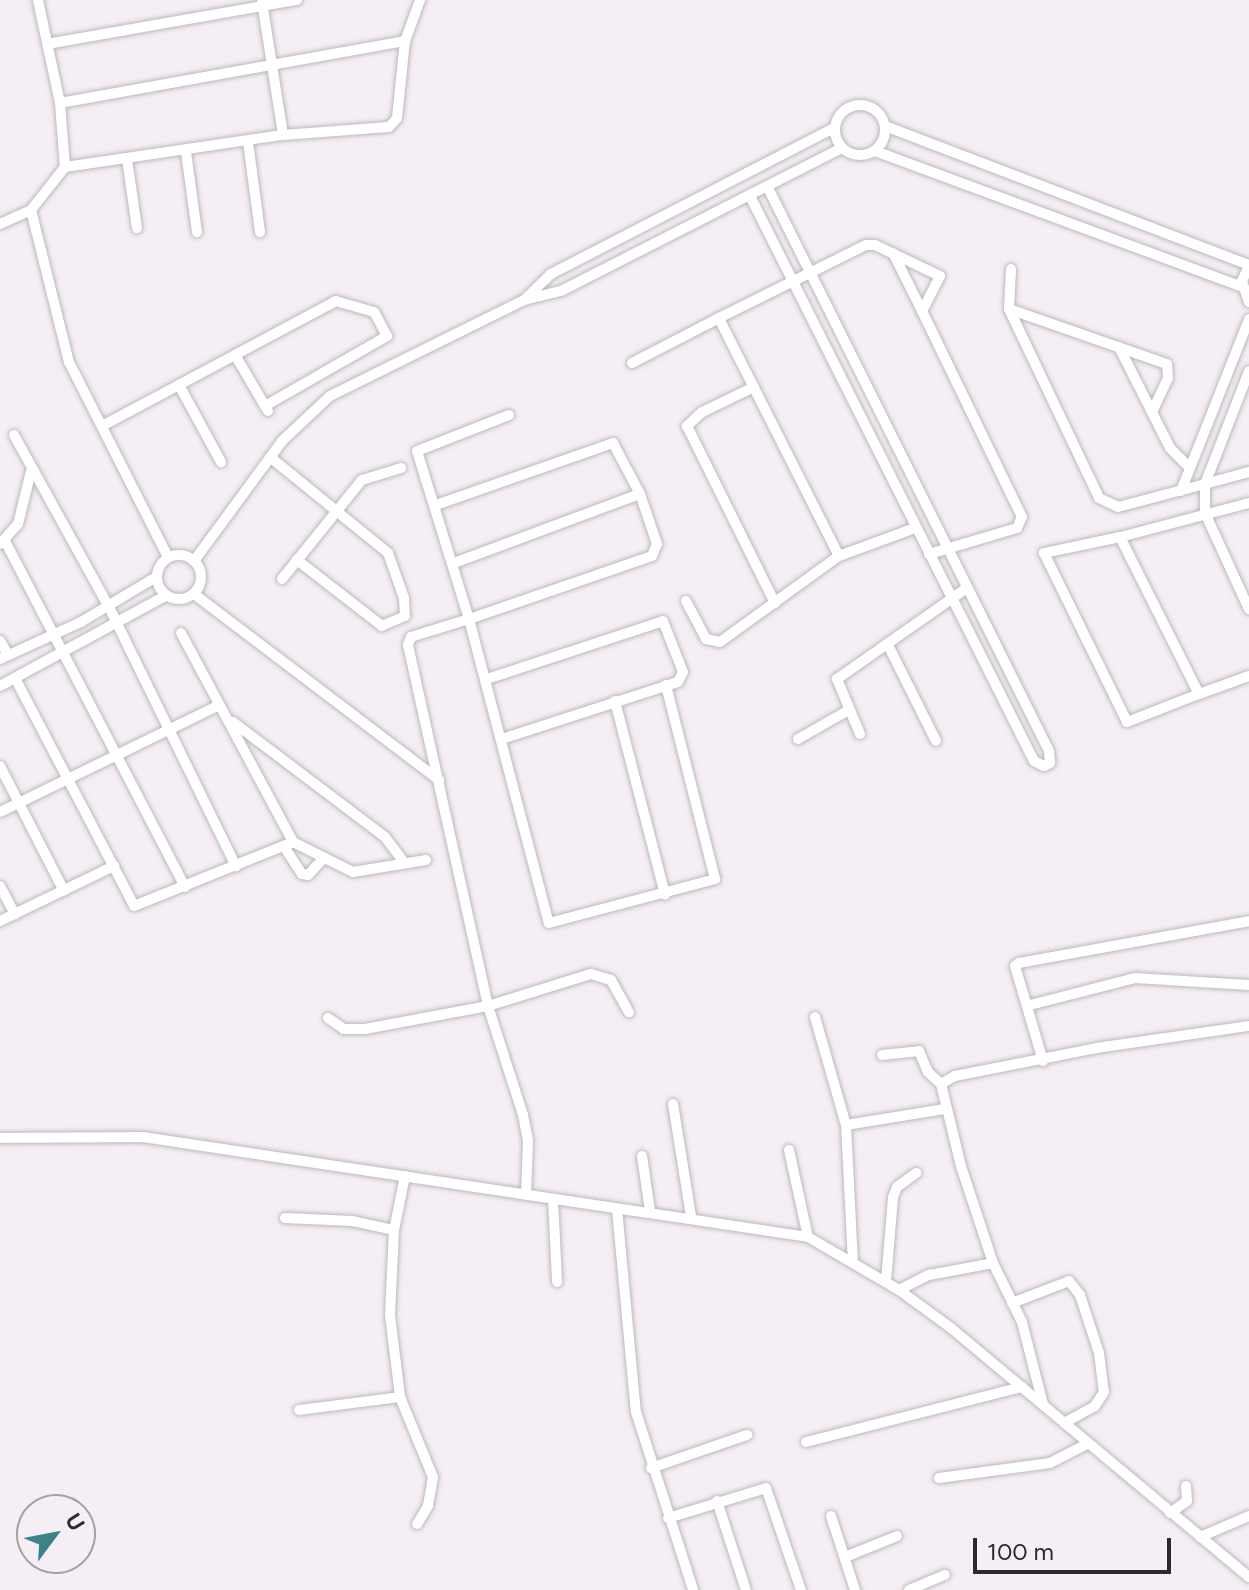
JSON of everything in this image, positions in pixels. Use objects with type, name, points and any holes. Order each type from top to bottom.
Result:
[{"type":"street","points":[[0,224],[32,215],[65,167],[60,103],[38,0]]},
{"type":"street","points":[[47,44],[262,3],[297,0]]},
{"type":"street","points":[[65,167],[186,152],[283,135],[389,127],[399,109],[405,41],[420,0]]},
{"type":"street","points":[[262,3],[283,135]]},
{"type":"street","points":[[60,103],[405,41]]},
{"type":"street","points":[[524,300],[551,274],[834,128],[840,114],[857,104],[876,110],[885,126],[1249,266],[1242,287],[1249,302]]},
{"type":"street","points":[[875,151],[885,126]]},
{"type":"street","points":[[834,128],[842,148],[855,155],[875,151],[1242,287]]},
{"type":"street","points":[[248,142],[260,232]]},
{"type":"street","points":[[194,561],[298,423],[330,396],[524,300],[561,291],[842,148]]},
{"type":"street","points":[[186,152],[197,232]]},
{"type":"street","points":[[127,159],[137,228]]},
{"type":"street","points":[[750,196],[1034,761],[1044,766],[1050,763],[1049,751],[768,188]]},
{"type":"street","points":[[32,215],[44,250],[64,348],[168,557]]},
{"type":"street","points":[[632,363],[866,245],[893,253],[940,276],[922,311]]},
{"type":"street","points":[[893,253],[1022,517],[1017,528],[929,554]]},
{"type":"street","points":[[1011,269],[1009,309],[1099,498],[1118,507],[1249,472]]},
{"type":"street","points":[[102,426],[235,355],[340,300],[368,308],[388,333],[266,408],[235,355]]},
{"type":"street","points":[[1009,309],[1167,364],[1168,378],[1152,413]]},
{"type":"street","points":[[719,318],[839,556]]},
{"type":"street","points":[[1181,491],[1245,343],[1249,319]]},
{"type":"street","points":[[1119,347],[1170,448],[1189,467]]},
{"type":"street","points":[[1249,371],[1205,484],[1205,513],[1249,609]]},
{"type":"street","points":[[179,385],[221,462]]},
{"type":"street","points":[[754,387],[702,412],[687,426],[775,603]]},
{"type":"street","points":[[509,415],[417,451],[454,563],[487,679],[549,923],[665,895],[715,879],[666,685]]},
{"type":"street","points":[[14,435],[31,471],[108,605],[171,728],[236,866]]},
{"type":"street","points":[[1202,441],[1219,448]]},
{"type":"street","points":[[436,505],[613,443],[640,494],[657,544],[652,556],[408,640],[488,1006],[523,1115],[529,1155],[526,1195]]},
{"type":"street","points":[[270,457],[388,553],[404,598],[405,616],[382,626],[297,560]]},
{"type":"street","points":[[282,579],[362,480],[401,468]]},
{"type":"street","points":[[31,471],[18,524],[2,542],[55,634],[185,887]]},
{"type":"street","points":[[454,563],[640,494]]},
{"type":"street","points":[[1249,503],[1120,537],[1044,553],[1127,722],[1249,676]]},
{"type":"street","points":[[686,601],[713,643],[839,556],[915,528]]},
{"type":"street","points":[[1120,537],[1199,694]]},
{"type":"street","points":[[0,641],[4,657],[55,634],[156,577],[168,557],[179,555],[194,561],[201,578],[194,594],[177,600],[165,596],[156,577]]},
{"type":"street","points":[[860,734],[834,682],[967,588]]},
{"type":"street","points":[[194,594],[439,780]]},
{"type":"street","points":[[0,686],[165,596]]},
{"type":"street","points":[[487,679],[663,621],[683,672],[678,682],[501,739]]},
{"type":"street","points":[[181,633],[217,706],[385,837],[403,861]]},
{"type":"street","points":[[888,645],[936,741]]},
{"type":"street","points":[[15,678],[134,906],[289,845],[353,872],[403,861],[426,860]]},
{"type":"street","points":[[615,701],[665,895]]},
{"type":"street","points":[[0,812],[217,706]]},
{"type":"street","points":[[798,739],[847,711]]},
{"type":"street","points":[[229,718],[302,874],[308,875],[323,859]]},
{"type":"street","points":[[0,766],[64,891]]},
{"type":"street","points":[[0,921],[114,866]]},
{"type":"street","points":[[0,886],[15,914]]},
{"type":"street","points":[[1043,1061],[1030,1005],[1015,966],[1019,963],[1249,923]]},
{"type":"street","points":[[328,1018],[354,1030],[488,1006],[602,974],[620,992],[629,1012]]},
{"type":"street","points":[[1030,1005],[1135,978],[1249,985]]},
{"type":"street","points":[[815,1017],[846,1125],[853,1261]]},
{"type":"street","points":[[941,1084],[955,1076],[1196,1031],[1249,1026]]},
{"type":"street","points":[[882,1055],[919,1051],[928,1072],[941,1084],[945,1109],[993,1263],[1030,1349],[1043,1404]]},
{"type":"street","points":[[673,1104],[691,1217]]},
{"type":"street","points":[[846,1125],[945,1109]]},
{"type":"street","points":[[0,1138],[143,1137],[808,1237],[899,1290],[1043,1404],[1249,1577]]},
{"type":"street","points":[[789,1150],[808,1237]]},
{"type":"street","points":[[642,1156],[650,1211]]},
{"type":"street","points":[[886,1281],[893,1197],[897,1187],[916,1173]]},
{"type":"street","points":[[405,1176],[394,1230],[390,1315],[400,1397],[433,1477],[428,1506],[417,1524]]},
{"type":"street","points":[[553,1199],[557,1282]]},
{"type":"street","points":[[617,1209],[632,1391],[651,1468],[693,1590]]},
{"type":"street","points":[[285,1218],[352,1221],[394,1230]]},
{"type":"street","points":[[899,1290],[929,1275],[993,1263]]},
{"type":"street","points":[[1012,1303],[1069,1281],[1080,1295],[1099,1353],[1104,1392],[1095,1406],[1064,1423]]},
{"type":"street","points":[[806,1442],[1022,1387]]},
{"type":"street","points":[[299,1410],[400,1397]]},
{"type":"street","points":[[651,1468],[747,1435]]},
{"type":"street","points":[[939,1478],[1050,1463],[1087,1444]]},
{"type":"street","points":[[1170,1513],[1187,1501],[1186,1486]]},
{"type":"street","points":[[668,1518],[760,1487],[769,1492],[801,1590]]},
{"type":"street","points":[[717,1501],[746,1590]]},
{"type":"street","points":[[831,1516],[855,1590]]},
{"type":"street","points":[[1200,1537],[1249,1516]]},
{"type":"street","points":[[845,1557],[897,1536]]},
{"type":"street","points":[[909,1590],[945,1575]]}]
